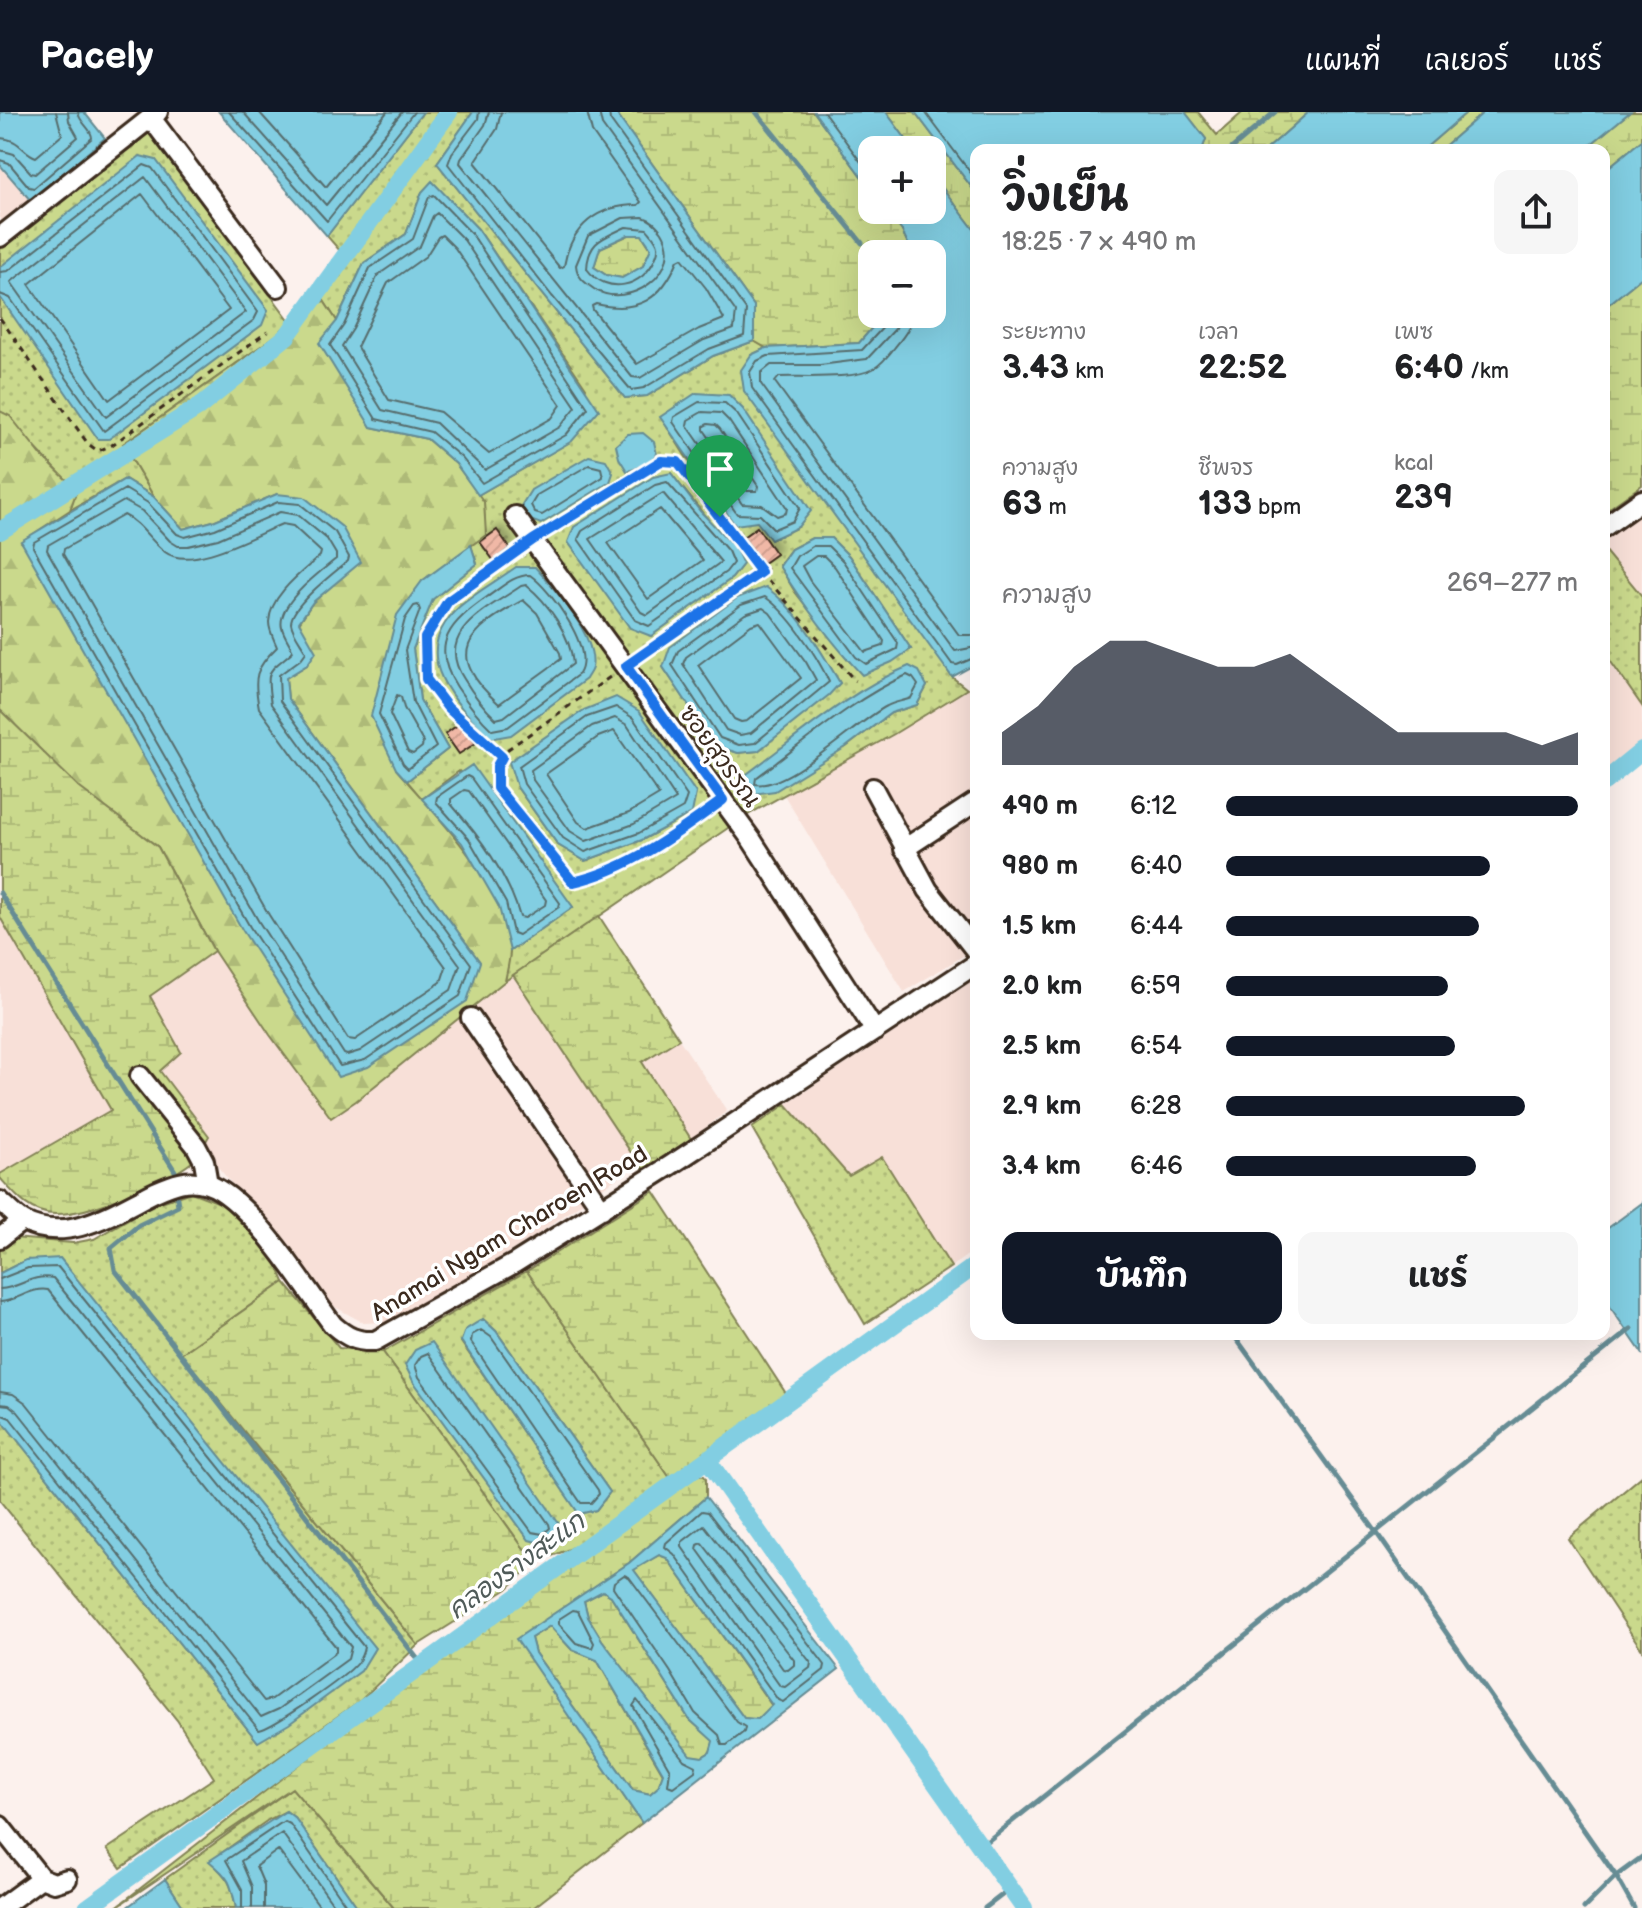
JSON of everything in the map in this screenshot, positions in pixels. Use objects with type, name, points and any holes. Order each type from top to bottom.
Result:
[{"type":"street","points":[[0,237],[155,115],[278,287]]},
{"type":"street","points":[[1610,523],[1642,500]]},
{"type":"street","name":"ซอยสุวรรณ","points":[[515,516],[741,825],[875,1031]]},
{"type":"street","points":[[873,788],[928,890],[970,943]]},
{"type":"street","points":[[904,849],[970,806]]},
{"type":"street","name":"Anamai Ngam Charoen Road","points":[[208,1184],[232,1199],[253,1218],[333,1325],[348,1337],[375,1341],[515,1263],[602,1209],[970,968]]},
{"type":"street","points":[[471,1018],[602,1209]]},
{"type":"street","points":[[0,1201],[22,1221],[53,1232],[87,1225],[179,1181],[208,1184],[204,1161],[196,1146],[140,1076]]},
{"type":"street","points":[[0,1238],[22,1221]]},
{"type":"street","points":[[0,1826],[41,1878],[54,1883],[67,1879]]},
{"type":"street","points":[[0,1908],[41,1878]]},
{"type":"path","points":[[0,318],[88,444],[98,451],[112,445],[267,332]]},
{"type":"path","points":[[502,757],[448,708],[426,679],[425,638],[448,601],[533,540],[661,461],[678,462],[761,572],[855,681]]},
{"type":"path","points":[[723,800],[682,830],[599,877],[573,882],[497,788],[497,766],[504,752],[768,568]]},
{"type":"shaded area","points":[[0,165],[31,201],[0,225]]},
{"type":"shaded area","points":[[1642,510],[1642,596],[1610,557],[1610,533]]},
{"type":"shaded area","points":[[1610,661],[1642,706],[1642,747],[1610,772]]},
{"type":"shaded area","points":[[970,687],[970,952],[904,992],[784,795]]},
{"type":"shaded area","points":[[0,917],[111,1110],[0,1174]]},
{"type":"shaded area","points":[[214,951],[331,1118],[513,975],[638,1163],[531,1239],[455,1286],[386,1322],[364,1323],[335,1307],[202,1148],[209,1136],[160,1071],[150,996]]},
{"type":"shaded area","points":[[970,982],[970,1253],[951,1267],[882,1158],[849,1176],[786,1104]]},
{"type":"shaded area","points":[[679,1039],[727,1111],[691,1139],[641,1062]]},
{"type":"green space","points":[[423,112],[447,112],[453,117],[457,112],[473,112],[437,163],[625,398],[647,396],[713,356],[754,341],[766,348],[751,355],[952,677],[967,689],[894,734],[744,817],[505,981],[510,951],[573,907],[459,771],[422,799],[407,781],[448,749],[420,700],[413,649],[433,599],[477,564],[471,545],[485,534],[484,503],[478,495],[571,441],[586,388],[478,229],[432,182],[422,192],[406,234],[364,263],[337,321],[324,301],[316,304],[348,260],[327,236]],"holes":[[[661,417],[798,527],[771,540],[758,522],[686,457]],[[671,473],[743,564],[732,578],[650,635]],[[812,538],[831,538],[849,556],[911,649],[850,662],[795,592],[779,565],[791,549]],[[782,599],[840,683],[758,751],[738,753],[716,745],[663,667]],[[927,686],[917,705],[891,713],[846,747],[744,776]],[[517,787],[696,793],[691,813],[642,840],[585,861],[558,845]]]},
{"type":"green space","points":[[615,112],[814,112],[858,172],[858,224],[897,224],[906,240],[858,240],[858,328],[872,328],[859,343],[766,348],[754,341],[754,306]]},
{"type":"green space","points":[[886,112],[915,112],[933,136],[904,136]]},
{"type":"green space","points":[[1185,112],[1198,112],[1217,135],[1243,112],[1309,112],[1273,144],[1204,144],[1206,139]]},
{"type":"green space","points":[[1467,112],[1484,112],[1447,144],[1430,144]]},
{"type":"green space","points":[[1630,112],[1642,112],[1642,140],[1610,166],[1610,144],[1591,144]]},
{"type":"green space","points":[[149,133],[290,321],[278,334],[123,444],[154,497],[125,479],[70,510],[76,490],[0,411],[0,249]]},
{"type":"green space","points":[[946,153],[970,185],[970,224],[946,192]]},
{"type":"green space","points":[[629,235],[642,235],[651,249],[643,266],[622,278],[606,275],[594,267],[600,248]]},
{"type":"green space","points":[[1642,277],[1642,485],[1610,508],[1610,303]]},
{"type":"green space","points":[[324,301],[337,321],[371,427],[427,439],[456,464],[484,502],[486,535],[422,581],[396,769],[467,852],[483,876],[496,900],[510,950],[505,981],[331,1118],[214,951],[158,847],[80,789],[0,710],[0,411],[10,416],[42,456],[77,490],[70,510],[21,542],[480,962],[288,699],[286,678],[307,665],[299,623],[313,602],[350,570],[277,494],[213,521],[183,529],[154,497],[123,444],[278,334],[302,309]]},
{"type":"green space","points":[[1610,557],[1642,596],[1642,706],[1610,661]]},
{"type":"green space","points":[[0,710],[80,788],[158,847],[214,951],[150,996],[181,1052],[160,1071],[209,1136],[192,1162],[164,1179],[106,1204],[69,1213],[38,1211],[17,1197],[0,1178],[0,1174],[111,1110],[0,917]]},
{"type":"green space","points":[[599,916],[679,1039],[642,1062],[691,1139],[645,1170],[513,975]]},
{"type":"green space","points":[[786,1104],[849,1176],[882,1157],[951,1267],[865,1324],[752,1128]]},
{"type":"green space","points":[[654,1191],[787,1395],[675,1485],[527,1271]]},
{"type":"green space","points":[[191,1192],[223,1204],[273,1256],[284,1282],[181,1354],[418,1645],[361,1700],[121,1868],[107,1849],[214,1778],[177,1720],[0,1501],[0,1418],[258,1742],[26,1260],[0,1273],[0,1249],[13,1238],[73,1243],[94,1239],[152,1205]]},
{"type":"green space","points":[[527,1271],[671,1479],[572,1548],[534,1563],[383,1352]],"holes":[[[483,1319],[496,1331],[610,1492],[596,1510],[579,1513],[461,1342]]]},
{"type":"green space","points":[[284,1282],[339,1348],[383,1352],[534,1563],[507,1589],[418,1645],[181,1354]]},
{"type":"green space","points":[[697,1475],[706,1479],[706,1497],[629,1563],[517,1639],[642,1823],[533,1908],[394,1908],[292,1788],[115,1908],[336,1736]]},
{"type":"green space","points":[[1642,1476],[1642,1650],[1568,1538]]},
{"type":"green space","points":[[659,1555],[667,1558],[772,1706],[758,1720],[744,1718],[633,1569]]},
{"type":"green space","points":[[603,1591],[611,1596],[689,1719],[714,1741],[710,1752],[702,1757],[690,1756],[602,1640],[588,1617],[584,1601]]},
{"type":"green space","points":[[550,1626],[572,1650],[597,1660],[663,1774],[658,1787],[650,1794],[633,1790],[535,1653],[531,1638]]},
{"type":"green space","points":[[292,1788],[394,1908],[358,1908],[295,1818],[286,1811],[210,1861],[228,1882],[236,1908],[184,1908],[165,1879]]},
{"type":"water","points":[[0,112],[84,112],[105,138],[31,201],[0,165]]},
{"type":"water","points":[[219,112],[423,112],[327,236]]},
{"type":"water","points":[[473,112],[615,112],[754,306],[754,341],[713,356],[647,396],[625,398],[437,163]],"holes":[[[628,235],[642,235],[651,248],[643,266],[622,278],[606,275],[594,267],[600,248]]]},
{"type":"water","points":[[814,112],[886,112],[904,136],[858,136],[858,172]]},
{"type":"water","points":[[915,112],[1185,112],[1206,139],[1204,144],[970,144],[970,185],[946,153],[946,136],[933,136]]},
{"type":"water","points":[[1309,112],[1467,112],[1430,144],[1273,144]]},
{"type":"water","points":[[1484,112],[1630,112],[1591,144],[1447,144]]},
{"type":"water","points":[[1642,140],[1642,277],[1610,303],[1610,166]]},
{"type":"water","points":[[140,156],[156,160],[268,310],[262,325],[109,439],[98,439],[0,297],[0,267]]},
{"type":"water","points":[[432,181],[478,229],[599,410],[572,441],[478,495],[456,464],[427,439],[371,427],[319,343],[337,321],[364,263],[406,234],[422,192]]},
{"type":"water","points":[[946,192],[970,224],[970,667],[952,677],[744,391],[741,370],[751,355],[766,348],[859,343],[872,328],[946,328],[946,240],[906,240],[897,224],[946,224]]},
{"type":"water","points":[[696,393],[729,395],[743,409],[811,511],[798,527],[771,540],[757,522],[735,525],[660,417]]},
{"type":"water","points":[[643,433],[654,442],[657,454],[644,465],[627,471],[616,445],[628,434]]},
{"type":"water","points":[[589,456],[606,460],[613,473],[610,482],[541,524],[530,520],[521,506],[531,490]]},
{"type":"water","points":[[671,473],[700,511],[735,547],[743,564],[732,578],[651,636],[630,628],[568,542],[574,527],[653,477]]},
{"type":"water","points":[[125,479],[154,497],[183,529],[213,521],[277,494],[304,497],[342,527],[361,562],[313,602],[299,622],[316,652],[307,665],[286,678],[288,699],[480,962],[467,1001],[368,1067],[338,1077],[243,931],[21,541]]},
{"type":"water","points":[[812,538],[831,538],[849,556],[911,649],[892,662],[862,675],[818,622],[779,566],[791,549]]},
{"type":"water","points":[[471,545],[477,564],[433,599],[413,649],[420,700],[448,749],[407,781],[396,769],[371,716],[397,615],[422,581]]},
{"type":"water","points":[[516,567],[535,567],[563,600],[588,642],[592,668],[586,679],[511,735],[489,739],[462,708],[441,676],[436,659],[437,642],[444,625],[459,607]]},
{"type":"water","points":[[766,587],[798,619],[840,683],[758,751],[738,753],[716,746],[663,667],[670,647],[737,598]]},
{"type":"water","points":[[909,666],[919,671],[927,686],[917,705],[891,713],[846,747],[775,791],[753,794],[744,786],[744,776],[824,716],[865,688]]},
{"type":"water","points":[[616,697],[639,711],[696,793],[692,813],[642,840],[585,861],[558,845],[517,787],[509,762],[584,710]]},
{"type":"water","points":[[472,765],[573,907],[510,951],[499,907],[462,843],[422,799]]},
{"type":"water","points":[[1642,1203],[1642,1353],[1610,1307],[1610,1227]]},
{"type":"water","points":[[60,1258],[375,1648],[361,1671],[289,1724],[258,1742],[0,1418],[0,1273],[26,1260]]},
{"type":"water","points":[[483,1319],[496,1331],[610,1492],[596,1510],[579,1514],[461,1341],[465,1330]]},
{"type":"water","points":[[432,1342],[562,1528],[545,1544],[529,1540],[413,1381],[405,1365],[415,1350]]},
{"type":"water","points":[[706,1497],[839,1669],[642,1823],[516,1639],[629,1563]],"holes":[[[659,1555],[667,1558],[772,1705],[758,1719],[744,1718],[634,1570]],[[603,1591],[611,1596],[689,1719],[713,1741],[710,1752],[702,1757],[690,1755],[602,1640],[588,1617],[584,1601]],[[550,1626],[572,1650],[597,1660],[663,1773],[658,1787],[650,1794],[633,1790],[535,1653],[531,1638]]]},
{"type":"water","points":[[286,1811],[295,1818],[358,1908],[236,1908],[228,1882],[209,1861]]},
{"type":"water","points":[[165,1879],[184,1908],[126,1908]]},
{"type":"building","points":[[757,527],[776,554],[762,564],[743,537]]},
{"type":"building","points":[[497,530],[510,548],[494,561],[480,542]]},
{"type":"building","points":[[462,722],[476,743],[459,754],[445,734]]},
{"type":"waterway","points":[[0,531],[199,407],[287,336],[449,112]]},
{"type":"waterway","points":[[756,112],[860,240]]},
{"type":"waterway","points":[[1237,144],[1275,112]]},
{"type":"waterway","name":"คลองรางสะแก","points":[[1610,777],[1642,751]]},
{"type":"waterway","points":[[0,893],[175,1171]]},
{"type":"waterway","points":[[177,1198],[178,1206],[139,1225],[111,1248],[115,1270],[423,1666]]},
{"type":"waterway","name":"คลองรางสะแก","points":[[87,1908],[970,1269]]},
{"type":"waterway","points":[[980,1847],[1631,1329]]},
{"type":"waterway","points":[[1237,1340],[1376,1532],[1616,1876],[1634,1908]]},
{"type":"waterway","points":[[708,1461],[1024,1908]]},
{"type":"waterway","points":[[1584,1908],[1616,1876],[1642,1857]]},
{"type":"waterway","points":[[985,1908],[1010,1889]]},
{"type":"route","points":[[661,461],[678,462],[720,517],[761,572],[626,666],[723,800],[682,830],[599,877],[573,882],[497,788],[497,766],[502,757],[448,708],[426,679],[425,638],[448,601],[533,540],[661,461]]}]
